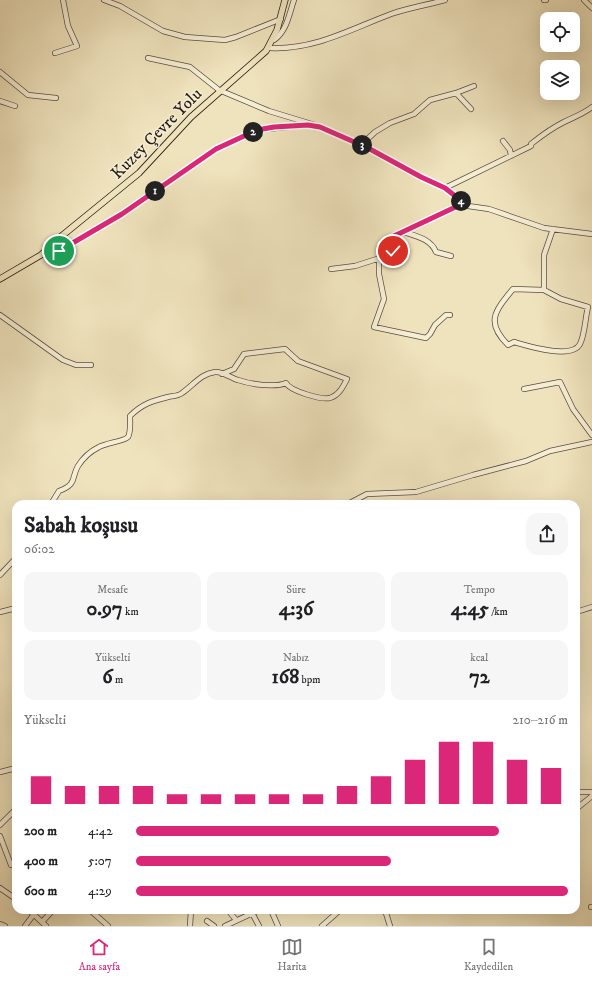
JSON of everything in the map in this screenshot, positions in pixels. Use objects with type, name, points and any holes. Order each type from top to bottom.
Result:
[{"type":"main road","name":"Kuzey Çevre Yolu","points":[[0,279],[41,255],[58,239],[140,173],[174,134],[219,90],[270,48],[281,19],[285,0]]},
{"type":"street","points":[[55,53],[77,46],[68,26],[63,0]]},
{"type":"street","points":[[104,0],[120,6],[154,26],[185,37],[225,40],[281,19]]},
{"type":"street","points":[[274,40],[282,31],[294,0]]},
{"type":"street","points":[[270,48],[295,46],[332,39],[390,15],[427,2],[445,0]]},
{"type":"street","points":[[584,0],[592,8]]},
{"type":"street","points":[[148,58],[190,67],[219,90],[269,110],[320,127],[361,145],[445,188],[464,203],[553,229],[592,234]]},
{"type":"street","points":[[0,72],[28,95],[56,98]]},
{"type":"street","points":[[361,145],[375,132],[390,123],[414,114],[430,100],[456,93],[474,86]]},
{"type":"street","points":[[456,93],[471,109]]},
{"type":"street","points":[[0,101],[15,106]]},
{"type":"street","points":[[445,188],[531,146],[531,144],[539,137],[564,122],[584,114],[592,107]]},
{"type":"street","points":[[41,255],[69,246],[122,214],[216,149],[238,138],[257,130],[274,127],[308,125],[320,127]]},
{"type":"street","points":[[503,141],[510,150],[511,156]]},
{"type":"street","points":[[331,269],[355,266],[392,253],[393,237],[464,203]]},
{"type":"street","points":[[544,290],[544,255],[553,229]]},
{"type":"street","points":[[404,232],[428,242],[433,246],[436,252],[452,256]]},
{"type":"street","points":[[380,258],[378,264],[384,299],[374,327],[426,338],[435,325],[446,315],[450,315]]},
{"type":"street","points":[[514,289],[544,290],[561,299],[588,307],[579,345],[572,351],[548,350],[514,342],[508,345],[500,337],[493,320],[496,312],[514,289]]},
{"type":"street","points":[[0,323],[2,317],[63,360],[76,365],[91,365]]},
{"type":"street","points":[[53,500],[59,491],[67,488],[75,477],[77,467],[87,455],[98,447],[111,442],[123,441],[127,438],[130,432],[130,416],[140,406],[182,394],[196,380],[205,375],[216,372],[222,374],[240,380],[278,387],[286,383],[288,387],[319,398],[330,398],[341,391],[347,379],[298,361],[285,349],[244,354],[234,369],[222,374]]},
{"type":"street","points":[[524,389],[560,382],[573,408],[592,435]]},
{"type":"street","points":[[356,500],[368,494],[416,492],[473,474],[526,462],[550,451],[592,442]]},
{"type":"street","points":[[0,575],[12,562]]},
{"type":"street","points":[[580,611],[592,607]]},
{"type":"street","points":[[0,612],[12,609]]},
{"type":"street","points":[[0,772],[12,770]]},
{"type":"street","points":[[580,792],[592,792]]},
{"type":"street","points":[[580,806],[592,796]]},
{"type":"street","points":[[0,825],[12,813]]},
{"type":"street","points":[[0,836],[11,865]]},
{"type":"street","points":[[0,888],[12,896]]},
{"type":"street","points":[[26,926],[34,914],[46,926]]},
{"type":"street","points":[[42,922],[49,914]]},
{"type":"street","points":[[94,914],[108,926]]},
{"type":"street","points":[[190,926],[191,914]]},
{"type":"street","points":[[225,926],[250,914]]},
{"type":"street","points":[[253,914],[259,926]]},
{"type":"street","points":[[273,914],[278,926]]},
{"type":"street","points":[[322,926],[336,914]]},
{"type":"street","points":[[386,914],[390,926]]},
{"type":"street","points":[[207,921],[214,926]]},
{"type":"street","points":[[0,924],[5,926]]},
{"type":"route","points":[[59,251],[122,214],[216,149],[257,130],[274,127],[308,125],[320,127],[368,148],[421,177],[445,188],[464,203],[394,236],[392,239],[393,251]]}]
